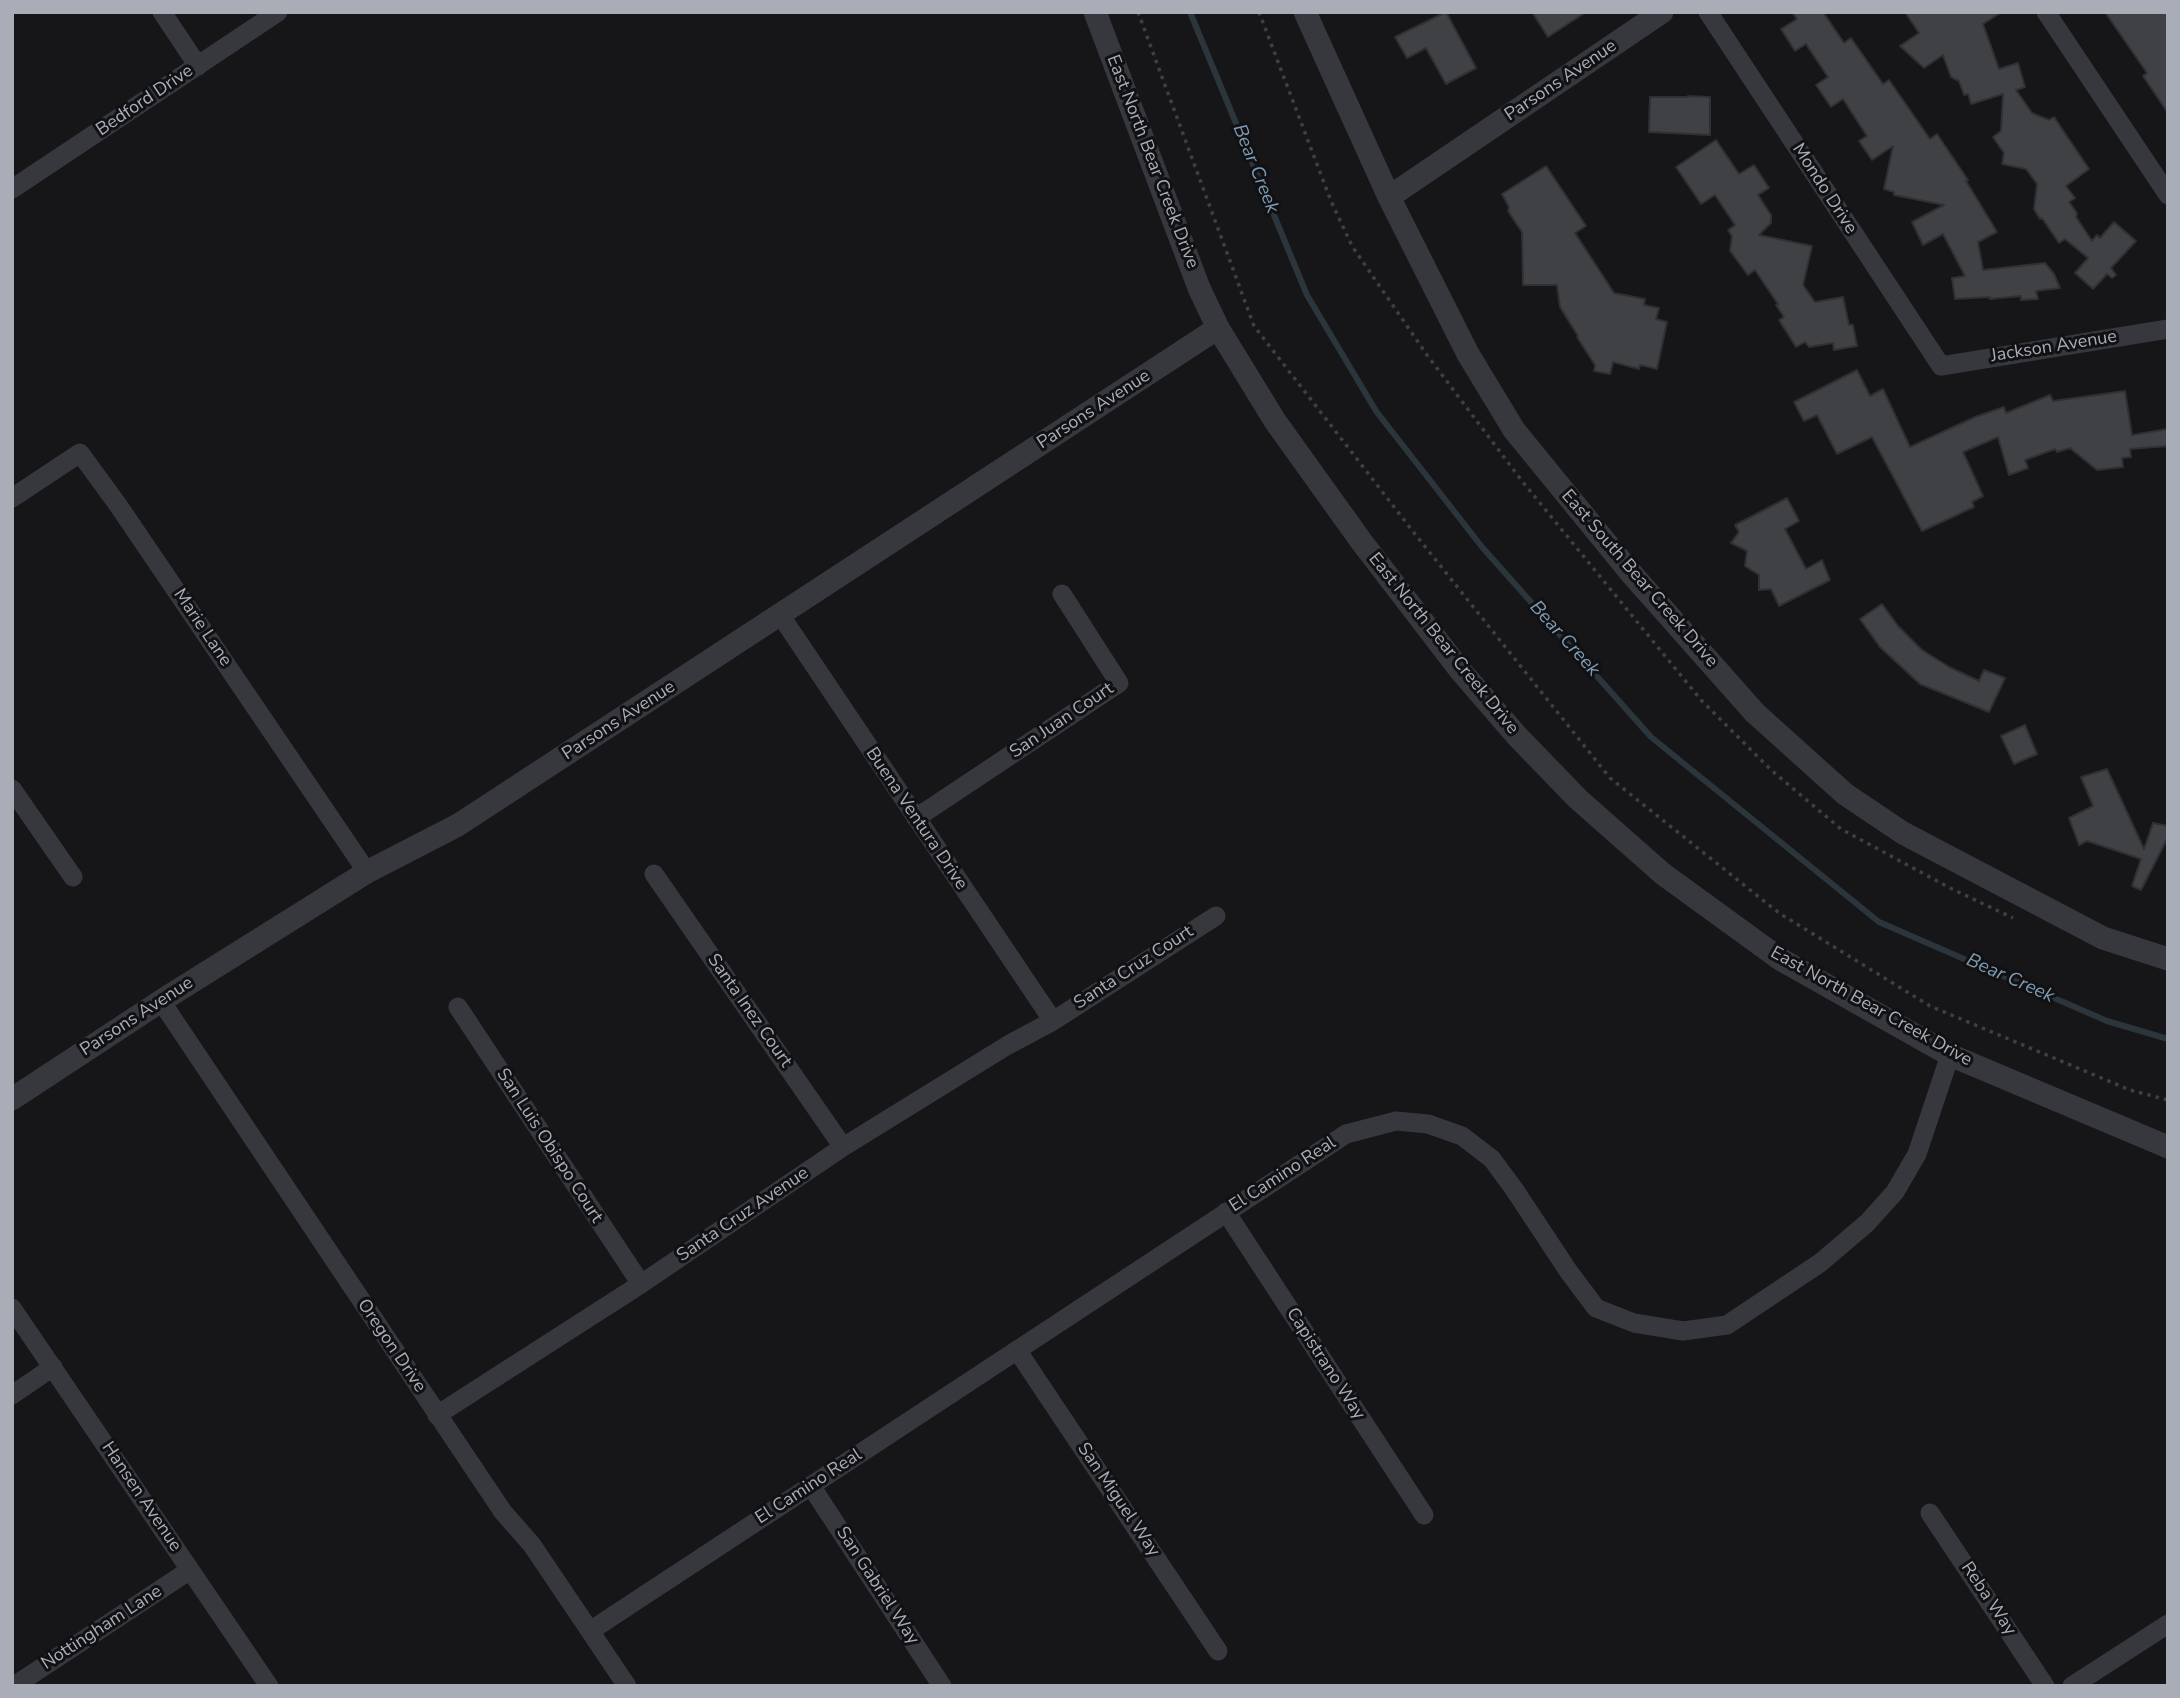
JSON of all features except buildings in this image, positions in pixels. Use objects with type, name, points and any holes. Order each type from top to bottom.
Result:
[{"type":"street","points":[[162,12],[198,66]]},
{"type":"street","name":"Bedford Drive","points":[[12,189],[278,12]]},
{"type":"street","name":"East North Bear Creek Drive","points":[[1095,12],[1199,288],[1218,328],[1275,421],[1361,541],[1460,670],[1517,736],[1577,799],[1663,874],[1780,959],[1950,1055],[2168,1147]]},
{"type":"street","name":"East South Bear Creek Drive","points":[[1305,12],[1389,197],[1468,354],[1514,430],[1630,572],[1755,713],[1845,794],[1903,833],[2103,938],[2168,959]]},
{"type":"street","name":"Parsons Avenue","points":[[1389,197],[1662,12]]},
{"type":"street","name":"Mondo Drive","points":[[1708,12],[1941,366]]},
{"type":"street","points":[[2046,12],[2168,195]]},
{"type":"street","name":"Parsons Avenue","points":[[12,1099],[366,872],[458,825],[1218,328]]},
{"type":"street","name":"Jackson Avenue","points":[[1941,366],[2168,329]]},
{"type":"street","name":"Marie Lane","points":[[12,498],[80,453],[126,516],[366,872]]},
{"type":"street","name":"San Juan Court","points":[[916,818],[1119,683],[1062,594]]},
{"type":"street","name":"Buena Ventura Drive","points":[[781,616],[1053,1021]]},
{"type":"street","points":[[12,789],[73,877]]},
{"type":"street","name":"Santa Inez Court","points":[[654,874],[843,1147]]},
{"type":"street","name":"Santa Cruz Court","points":[[1053,1021],[1216,916]]},
{"type":"street","name":"Oregon Drive","points":[[161,1001],[437,1415],[503,1512],[533,1545],[627,1686]]},
{"type":"street","name":"San Luis Obispo Court","points":[[458,1007],[641,1284]]},
{"type":"street","name":"Santa Cruz Avenue","points":[[437,1415],[641,1284],[843,1147],[1008,1045],[1053,1021]]},
{"type":"street","name":"El Camino Real","points":[[590,1631],[1346,1134],[1396,1121],[1427,1124],[1462,1136],[1492,1159],[1596,1308],[1634,1323],[1684,1331],[1727,1325],[1820,1263],[1867,1223],[1895,1192],[1917,1154],[1950,1055]]},
{"type":"street","name":"Capistrano Way","points":[[1226,1212],[1424,1515]]},
{"type":"street","name":"Hansen Avenue","points":[[12,1308],[269,1686]]},
{"type":"street","name":"San Miguel Way","points":[[1017,1350],[1218,1651]]},
{"type":"street","points":[[12,1395],[53,1367]]},
{"type":"street","name":"San Gabriel Way","points":[[811,1486],[942,1686]]},
{"type":"street","name":"Reba Way","points":[[1930,1513],[2045,1686]]},
{"type":"street","name":"Nottingham Lane","points":[[14,1686],[190,1570]]},
{"type":"street","points":[[2072,1686],[2168,1624]]},
{"type":"path","points":[[1138,12],[1254,326],[1415,534],[1610,778],[1779,913],[1930,1006],[2130,1090],[2168,1100]]},
{"type":"waterway","name":"Bear Creek","points":[[1190,12],[1307,295],[1376,411],[1482,547],[1651,737],[1879,922],[2107,1021],[2168,1039]]}]
